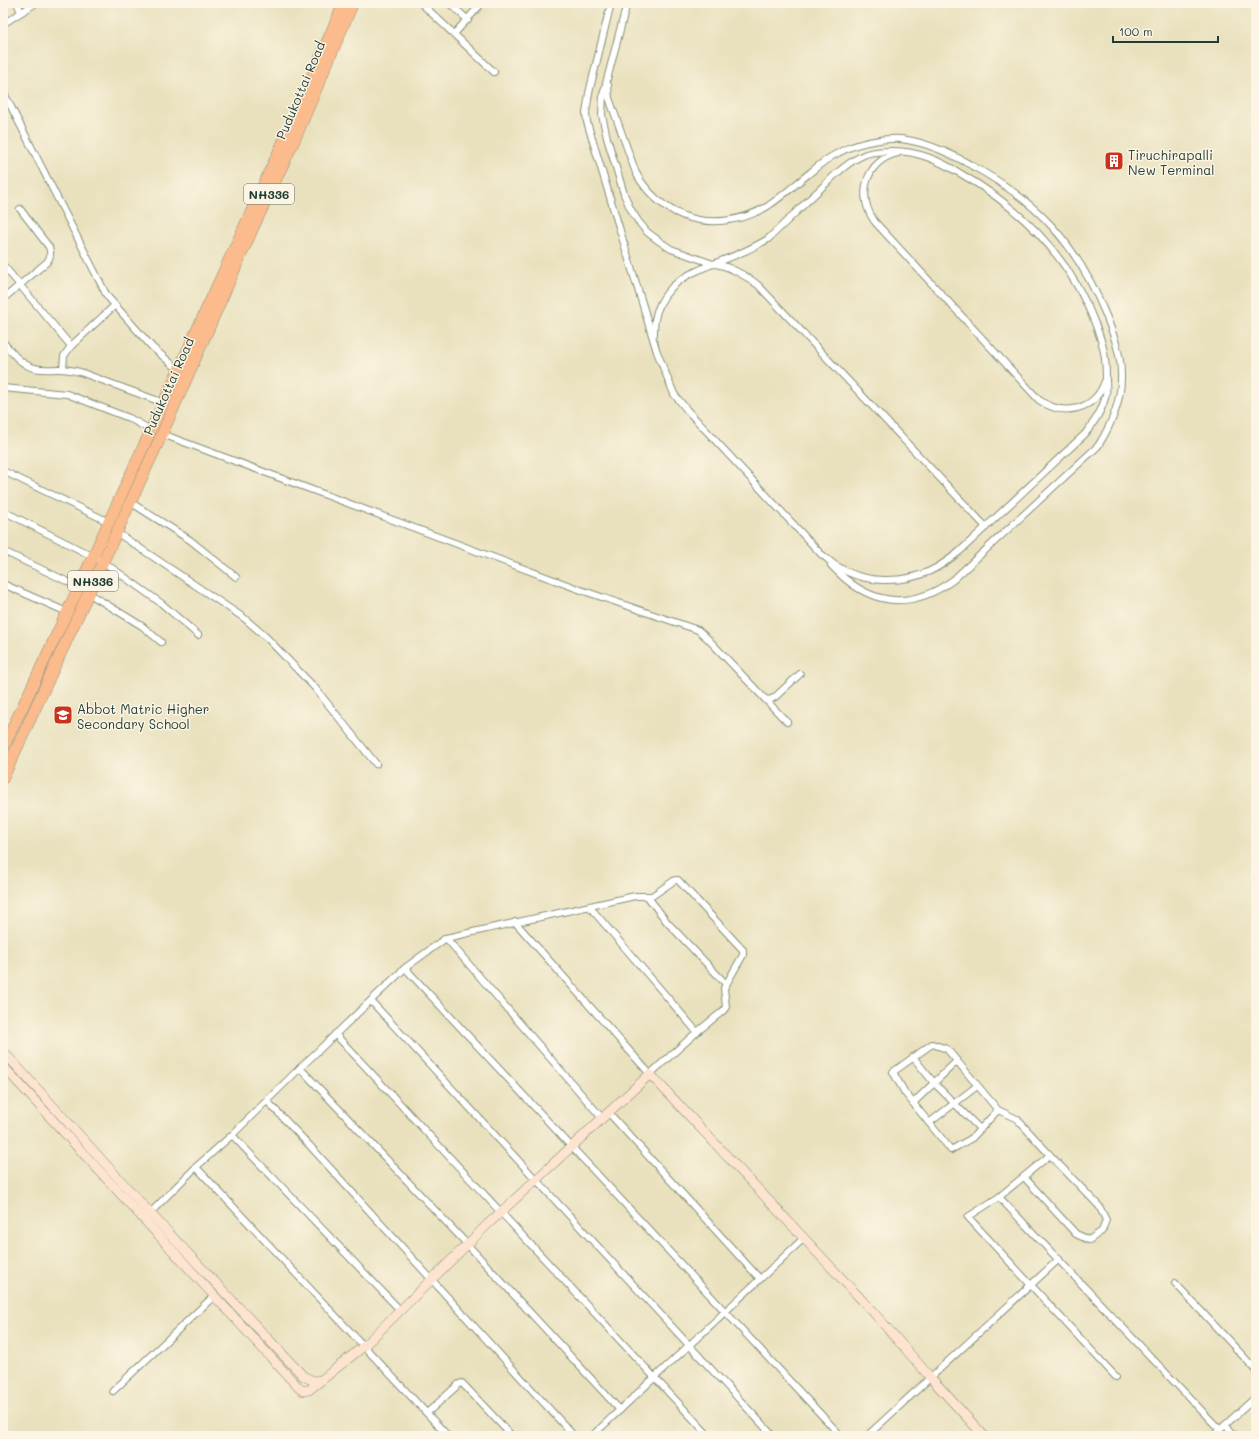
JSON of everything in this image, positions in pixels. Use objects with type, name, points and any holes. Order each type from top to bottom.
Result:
[{"type":"highway","name":"Pudukottai Road","points":[[97,559],[116,532],[130,502],[156,432],[164,403],[286,136],[344,3]]},
{"type":"highway","name":"Pudukottai Road","points":[[3,778],[34,710],[97,559],[109,522],[156,432],[294,141],[353,3]]},
{"type":"highway","name":"Pudukottai Road","points":[[3,748],[67,612],[84,590]]},
{"type":"highway","points":[[22,706],[34,710]]},
{"type":"street","points":[[17,3],[21,12]]},
{"type":"street","points":[[3,24],[36,3]]},
{"type":"street","points":[[421,3],[494,72]]},
{"type":"street","points":[[449,3],[468,20]]},
{"type":"street","points":[[454,34],[482,3]]},
{"type":"street","points":[[610,71],[608,88],[609,98],[636,173],[654,197],[665,207],[690,218],[714,221],[737,218],[760,210],[769,205],[836,153],[864,143],[881,140],[900,139],[919,142],[938,148],[999,181],[1021,196],[1062,238],[1083,268],[1092,284],[1114,336],[1119,354],[1121,373],[1120,393],[1116,412],[1109,429],[1098,446],[953,580],[932,593],[908,600],[895,601],[879,598],[842,578],[680,402],[670,385],[657,352],[587,122],[586,113],[589,93],[611,3]]},
{"type":"street","points":[[627,3],[603,95],[602,115],[607,138],[630,208],[638,221],[647,232],[671,249],[726,267],[742,274],[758,285],[986,527]]},
{"type":"street","points":[[3,91],[107,296],[114,306],[152,347],[179,370]]},
{"type":"street","points":[[657,352],[653,333],[654,323],[657,309],[670,288],[685,276],[755,247],[768,239],[839,171],[853,161],[867,154],[883,151],[916,153],[950,167],[997,197],[1038,232],[1050,245],[1070,273],[1088,304],[1106,356],[1106,393],[1103,406],[1096,420],[1085,434],[959,552],[929,571],[908,578],[889,581],[870,579],[852,574],[836,566],[821,554]]},
{"type":"street","points":[[916,153],[903,152],[890,156],[879,163],[870,174],[867,181],[865,195],[866,203],[875,222],[1039,400],[1051,408],[1073,409],[1080,407],[1087,404],[1097,395],[1106,377]]},
{"type":"street","points":[[3,299],[47,262],[51,253],[49,247],[20,209]]},
{"type":"street","points":[[3,265],[71,346]]},
{"type":"street","points":[[63,369],[64,356],[71,346],[114,306]]},
{"type":"street","points":[[3,342],[15,356],[31,368],[63,369],[80,372],[164,403]]},
{"type":"street","points":[[3,388],[67,394],[129,418],[156,432],[581,590],[698,630],[787,722]]},
{"type":"street","points":[[3,471],[109,522]]},
{"type":"street","points":[[130,502],[190,540],[236,577]]},
{"type":"street","points":[[3,512],[97,559],[161,603],[198,635]]},
{"type":"street","points":[[116,532],[244,618],[267,638],[315,688],[376,764]]},
{"type":"street","points":[[3,551],[84,590],[142,626],[161,642]]},
{"type":"street","points":[[3,584],[67,612]]},
{"type":"street","points":[[766,699],[770,700],[775,697],[800,674]]},
{"type":"street","points":[[3,1051],[64,1125],[211,1293],[299,1388],[302,1390],[309,1390],[364,1346],[467,1244],[536,1179],[650,1074],[723,1011],[726,1007],[724,988],[744,955],[743,950],[678,880],[675,880],[652,896],[635,896],[446,938],[405,968],[232,1135],[196,1167],[150,1213]]},
{"type":"street","points":[[647,896],[667,922],[726,984]]},
{"type":"street","points":[[589,906],[697,1032]]},
{"type":"street","points":[[515,922],[650,1074],[874,1313],[984,1436]]},
{"type":"street","points":[[446,938],[605,1115],[760,1279]]},
{"type":"street","points":[[405,968],[841,1436]]},
{"type":"street","points":[[371,1000],[773,1436]]},
{"type":"street","points":[[336,1034],[709,1436]]},
{"type":"street","points":[[998,1110],[972,1138],[951,1150],[905,1093],[892,1072],[932,1044],[946,1049],[998,1110],[1018,1119],[1050,1156],[1099,1206],[1106,1220],[1102,1231],[1089,1240],[1076,1234],[1024,1177]]},
{"type":"street","points":[[913,1057],[934,1083],[980,1129]]},
{"type":"street","points":[[913,1103],[957,1061]]},
{"type":"street","points":[[3,1066],[64,1125],[150,1213],[303,1376],[314,1381],[323,1379]]},
{"type":"street","points":[[300,1068],[467,1244],[620,1410]]},
{"type":"street","points":[[929,1123],[977,1086]]},
{"type":"street","points":[[267,1101],[477,1328],[574,1436]]},
{"type":"street","points":[[232,1135],[401,1311]]},
{"type":"street","points":[[1050,1156],[999,1197],[968,1217],[1116,1377]]},
{"type":"street","points":[[196,1167],[448,1436]]},
{"type":"street","points":[[999,1197],[1220,1430]]},
{"type":"street","points":[[592,1436],[804,1238]]},
{"type":"street","points":[[867,1436],[1058,1259]]},
{"type":"street","points":[[112,1391],[211,1293],[216,1283]]},
{"type":"street","points":[[1176,1283],[1256,1370]]},
{"type":"street","points":[[427,1413],[462,1383],[512,1436]]},
{"type":"street","points":[[1213,1436],[1256,1396]]},
{"type":"street","points":[[1225,1425],[1236,1436]]},
{"type":"place","name":"Tiruchirapalli New Terminal","points":[[1114,161]]},
{"type":"place","name":"Abbot Matric Higher Secondary School","points":[[63,715]]}]
